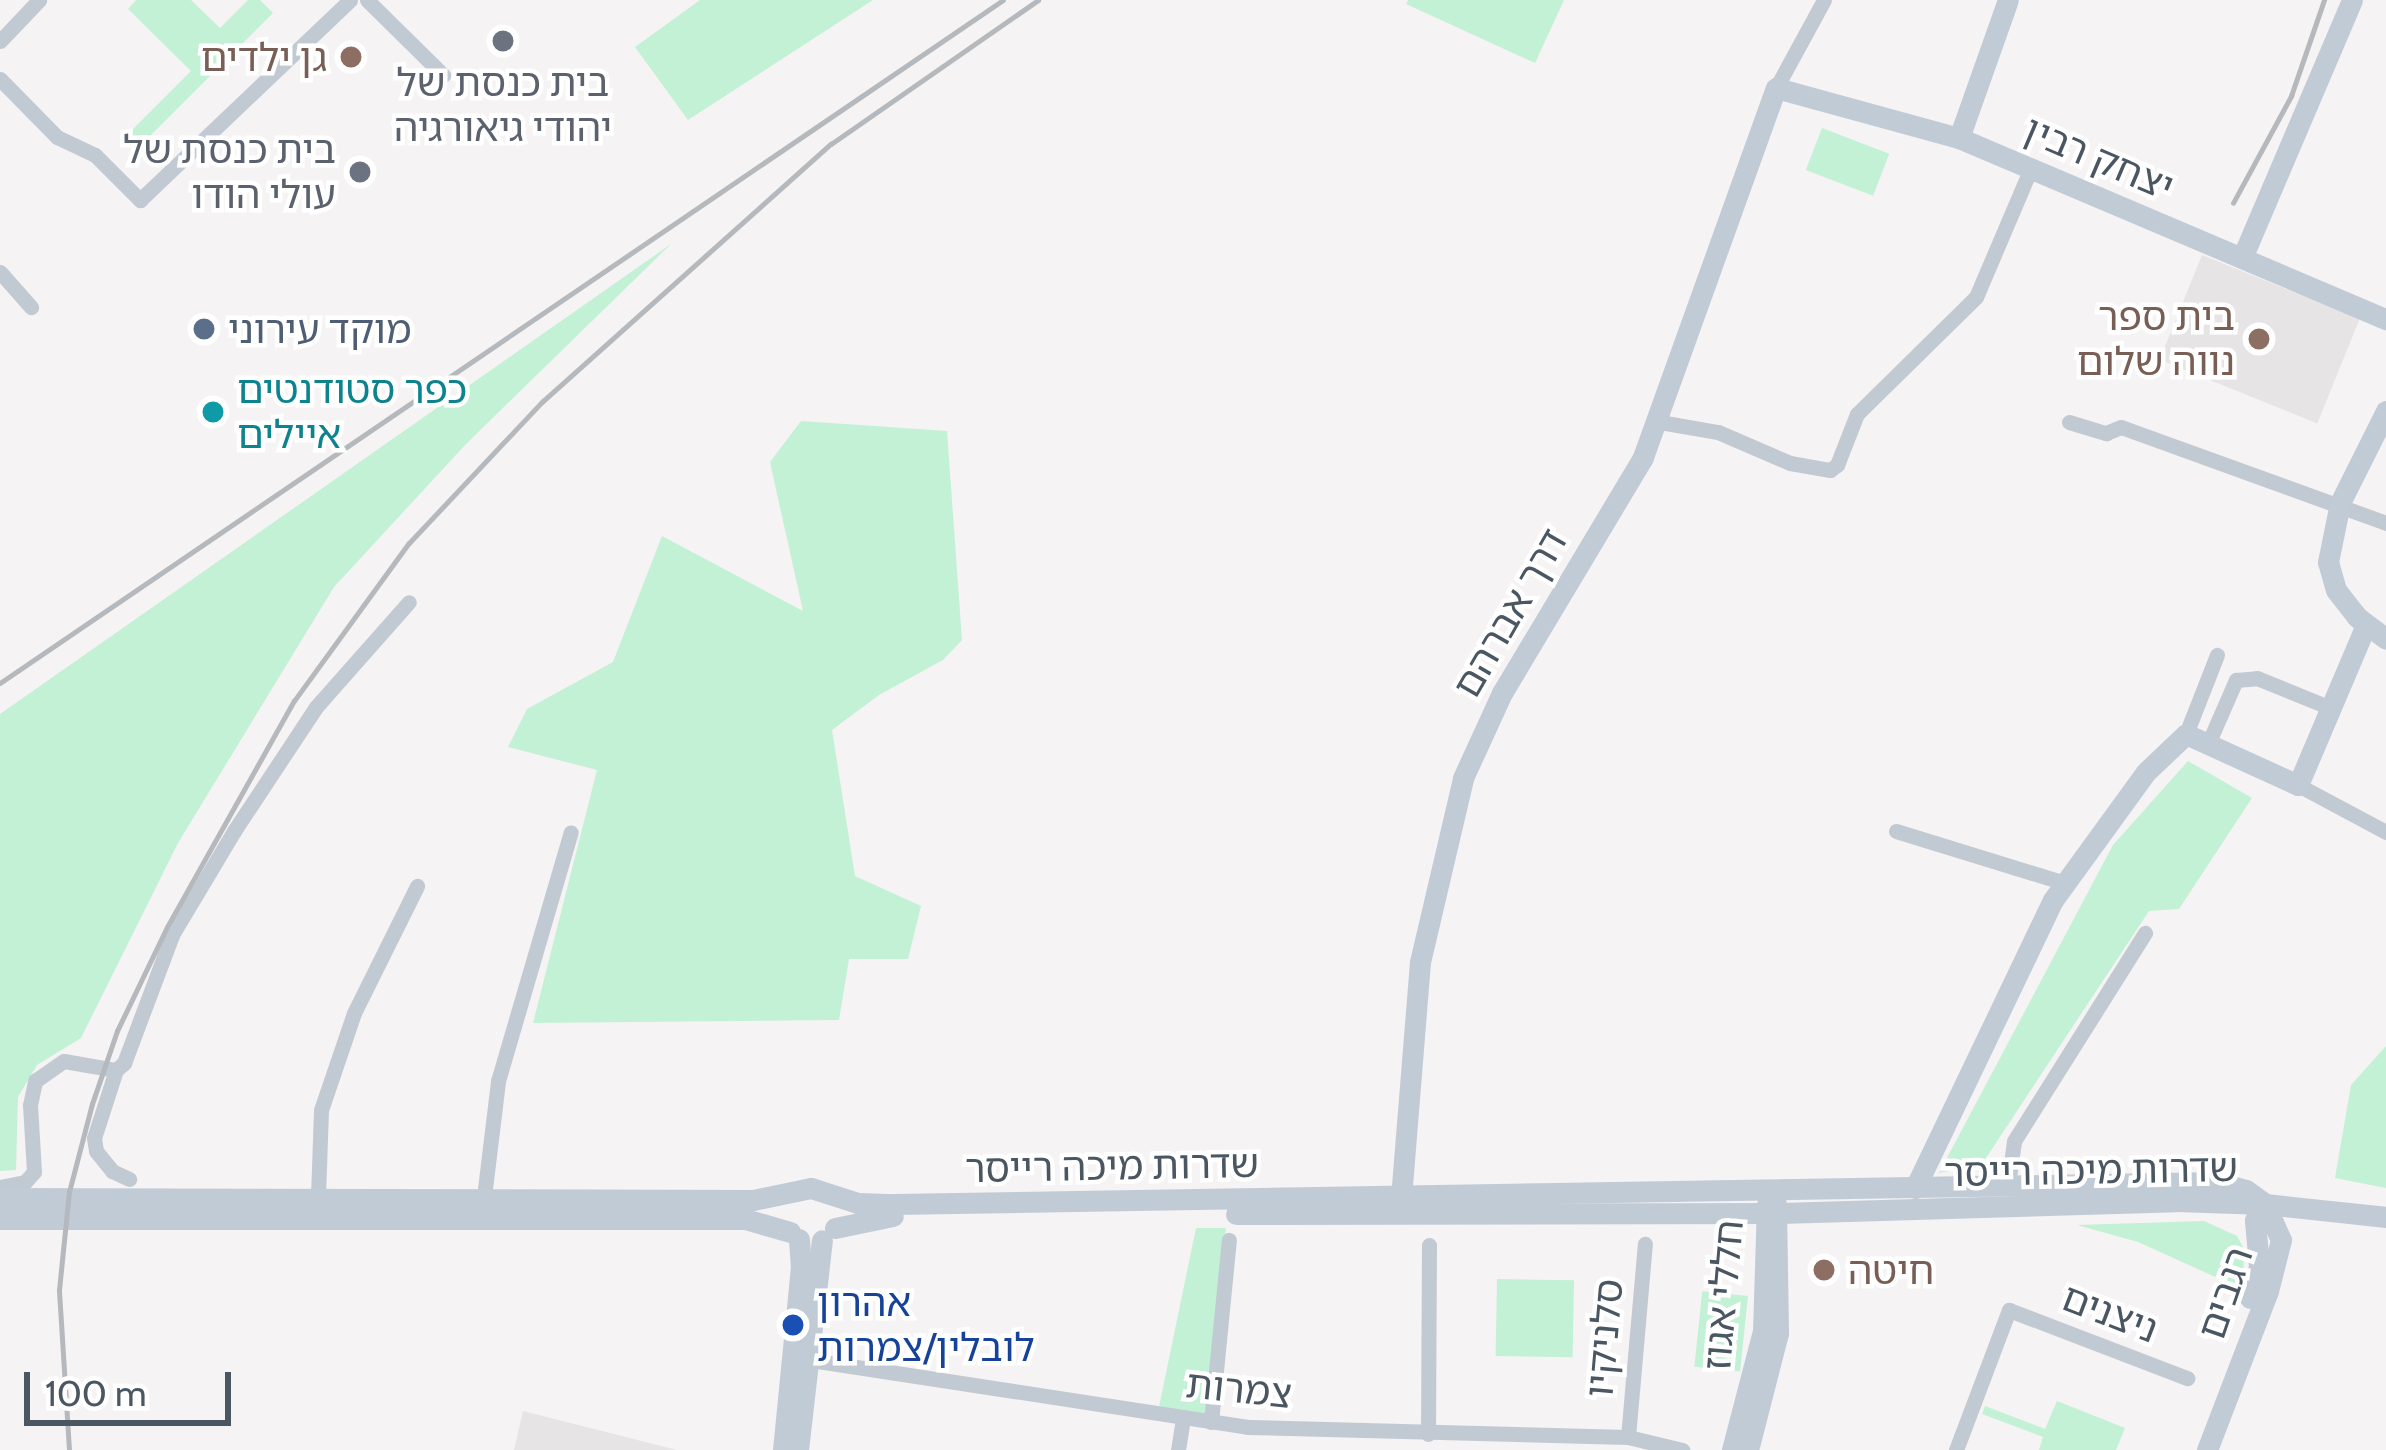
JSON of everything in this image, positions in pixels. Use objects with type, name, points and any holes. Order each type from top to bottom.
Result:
[{"type":"street","points":[[0,41],[39,0]]},
{"type":"street","points":[[0,79],[57,137],[95,155],[140,200],[350,0]]},
{"type":"street","points":[[368,0],[442,75]]},
{"type":"street","points":[[1776,88],[1824,0]]},
{"type":"street","points":[[1959,138],[2008,0]]},
{"type":"street","points":[[2242,258],[2352,0]]},
{"type":"street","name":"יצחק רבין","points":[[1776,88],[1959,138],[2386,319]]},
{"type":"street","name":"דרך אברהם","points":[[1401,1198],[1420,962],[1463,778],[1502,693],[1642,457],[1776,88]]},
{"type":"street","points":[[1654,422],[1718,432],[1790,463],[1830,470],[1837,465],[1857,414],[1976,297],[2031,168]]},
{"type":"street","points":[[0,272],[31,307]]},
{"type":"street","points":[[2384,419],[2341,503],[2328,562],[2336,590],[2366,626],[2386,639]]},
{"type":"street","points":[[2069,422],[2106,433],[2121,428],[2341,503],[2386,523]]},
{"type":"street","points":[[129,1179],[112,1171],[96,1151],[94,1138],[116,1070],[124,1063],[172,935],[316,707],[409,602]]},
{"type":"street","points":[[2297,785],[2366,626]]},
{"type":"street","points":[[1916,1188],[1998,1007],[2065,884],[2146,772],[2186,734],[2217,656]]},
{"type":"street","points":[[2209,744],[2236,680],[2257,678],[2331,708]]},
{"type":"street","points":[[2186,734],[2386,832]]},
{"type":"street","points":[[1896,831],[2065,884]]},
{"type":"street","points":[[484,1197],[498,1081],[571,832]]},
{"type":"street","points":[[318,1196],[321,1110],[354,1013],[416,886]]},
{"type":"street","points":[[2008,1185],[2014,1141],[2144,933]]},
{"type":"street","points":[[0,1187],[25,1182],[34,1172],[30,1105],[43,1071],[64,1061],[116,1070]]},
{"type":"street","name":"שדרות מיכה רייסר","points":[[828,1194],[858,1203],[894,1204],[1401,1198],[1772,1206],[1916,1188],[2218,1182],[2246,1190],[2265,1204]]},
{"type":"street","points":[[0,1198],[753,1199],[812,1188],[828,1194],[838,1214],[811,1235],[798,1450]]},
{"type":"street","points":[[795,1193],[784,1216],[811,1235]]},
{"type":"street","points":[[2212,1202],[2255,1232]]},
{"type":"street","points":[[2265,1204],[2386,1217]]},
{"type":"street","name":"שדרות מיכה רייסר","points":[[0,1219],[745,1219],[811,1235],[897,1215],[2265,1204]]},
{"type":"street","name":"רגבים","points":[[2192,1450],[2257,1276],[2255,1220],[2265,1204],[2279,1230],[2276,1265],[2207,1450]]},
{"type":"street","name":"חללי אגוז","points":[[1732,1450],[1763,1331],[1772,1206]]},
{"type":"street","name":"חללי אגוז","points":[[1748,1450],[1778,1333],[1772,1206]]},
{"type":"street","points":[[1211,1421],[1229,1240]]},
{"type":"street","name":"סלניקיו","points":[[1628,1437],[1645,1244]]},
{"type":"street","points":[[1428,1434],[1429,1246]]},
{"type":"street","name":"ניצנים","points":[[1956,1450],[2009,1310],[2187,1378]]},
{"type":"street","points":[[783,1450],[800,1358]]},
{"type":"street","name":"צמרות","points":[[800,1358],[1211,1421],[1428,1434],[1628,1437],[1682,1450]]},
{"type":"street","points":[[1178,1450],[1183,1417]]},
{"type":"shaded area","name":"בית ספר נווה שלום","points":[[2202,255],[2360,319],[2317,423],[2160,360]]},
{"type":"shaded area","points":[[523,1411],[677,1450],[514,1450]]},
{"type":"green space","points":[[136,0],[191,0],[220,28],[248,0],[260,0],[273,13],[139,147],[127,135],[191,71],[128,9]]},
{"type":"green space","points":[[700,0],[873,0],[688,120],[635,47]]},
{"type":"green space","points":[[1408,0],[1564,0],[1535,63],[1406,4]]},
{"type":"green space","points":[[1822,128],[1889,154],[1873,196],[1806,170]]},
{"type":"green space","points":[[671,244],[466,444],[334,587],[178,843],[81,1038],[37,1065],[18,1097],[16,1170],[0,1171],[0,714]]},
{"type":"green space","points":[[801,421],[947,431],[962,640],[943,660],[879,695],[832,730],[855,876],[921,906],[908,959],[849,959],[839,1020],[533,1023],[597,770],[508,747],[527,709],[613,662],[662,536],[803,611],[770,462]]},
{"type":"green space","points":[[2188,761],[2252,798],[2179,909],[2149,911],[1982,1164],[1939,1173],[2113,845]]},
{"type":"green space","points":[[2386,1046],[2386,1188],[2335,1178],[2351,1085]]},
{"type":"green space","points":[[2204,1221],[2237,1236],[2243,1247],[2244,1273],[2233,1285],[2138,1242],[2077,1225]]},
{"type":"green space","points":[[1196,1228],[1226,1228],[1206,1415],[1159,1407]]},
{"type":"green space","points":[[1497,1279],[1574,1280],[1573,1357],[1496,1356]]},
{"type":"green space","points":[[1702,1291],[1748,1296],[1740,1372],[1694,1367]]},
{"type":"green space","points":[[2057,1401],[2125,1428],[2116,1450],[2039,1450],[2043,1437],[1982,1414],[1985,1406],[2045,1429]]},
{"type":"railway","points":[[0,683],[1003,0]]},
{"type":"railway","points":[[69,1450],[59,1290],[69,1192],[92,1104],[117,1031],[167,927],[294,701],[409,543],[542,402],[831,144],[1038,0]]},
{"type":"railway","points":[[2233,203],[2291,96],[2324,0]]},
{"type":"place","name":"בית כנסת של יהודי גיאורגיה","points":[[503,41]]},
{"type":"place","name":"גן ילדים","points":[[351,57]]},
{"type":"place","name":"בית כנסת של עולי הודו","points":[[360,172]]},
{"type":"place","name":"מוקד עירוני","points":[[204,329]]},
{"type":"place","name":"בית ספר נווה שלום","points":[[2259,339]]},
{"type":"place","name":"כפר סטודנטים איילים","points":[[213,412]]},
{"type":"place","name":"חיטה","points":[[1824,1270]]},
{"type":"place","name":"אהרון לובלין/צמרות","points":[[793,1325]]}]
